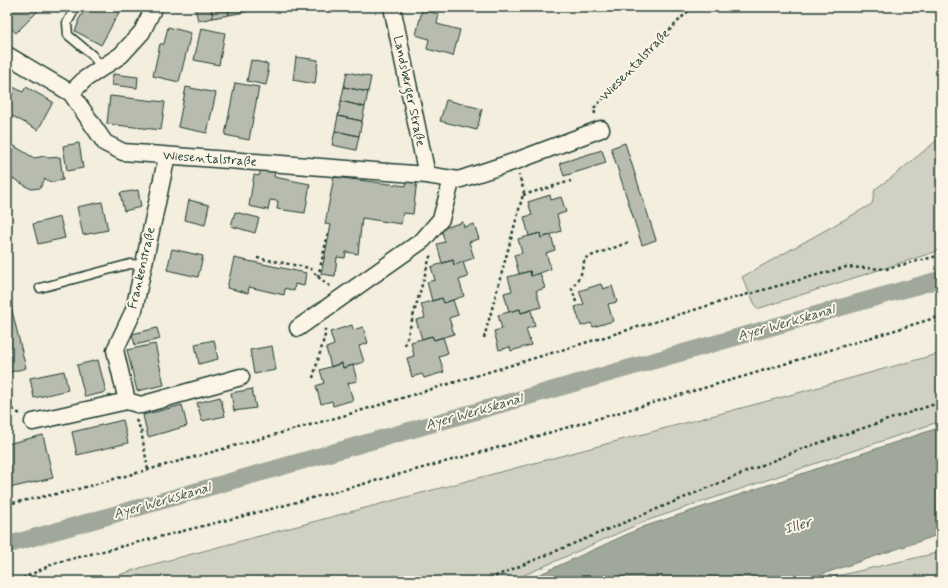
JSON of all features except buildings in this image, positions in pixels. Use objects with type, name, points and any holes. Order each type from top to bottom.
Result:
[{"type":"street","points":[[71,92],[85,79],[121,55],[142,32],[154,7]]},
{"type":"street","name":"Landsberger Straße","points":[[392,7],[427,175]]},
{"type":"street","name":"Wiesentalstraße","points":[[7,55],[71,92],[105,143],[123,152],[427,175],[458,180],[516,161],[599,129]]},
{"type":"street","name":"Frankenstraße","points":[[127,401],[115,350],[134,310],[167,156]]},
{"type":"street","points":[[298,328],[423,240],[441,219],[452,179]]},
{"type":"street","points":[[33,422],[127,401],[141,405],[241,377]]},
{"type":"lane","points":[[76,7],[67,23],[68,35],[92,55],[102,68]]},
{"type":"lane","points":[[40,288],[130,264],[144,265]]},
{"type":"path","name":"Wiesentalstraße","points":[[599,129],[594,108],[692,7]]},
{"type":"path","points":[[484,338],[524,191],[516,161]]},
{"type":"path","points":[[523,195],[571,181]]},
{"type":"path","points":[[318,277],[328,234]]},
{"type":"path","points":[[576,302],[572,289],[581,274],[585,258],[630,242]]},
{"type":"path","points":[[405,345],[432,249]]},
{"type":"path","points":[[7,504],[71,491],[346,416],[727,300],[846,268],[886,269],[941,255]]},
{"type":"path","points":[[257,258],[310,268],[318,277],[344,296]]},
{"type":"path","points":[[313,378],[325,335],[325,309]]},
{"type":"path","points":[[17,581],[55,564],[272,509],[482,452],[742,377],[941,316]]},
{"type":"path","points":[[127,401],[141,430],[148,470]]},
{"type":"path","points":[[484,581],[801,449],[941,402]]},
{"type":"shaded area","points":[[941,137],[941,250],[757,309],[742,277],[872,204],[875,189],[891,178]]},
{"type":"shaded area","points":[[941,353],[941,421],[643,522],[511,581],[101,581],[143,567],[794,394]]},
{"type":"shaded area","points":[[941,552],[941,581],[815,581]]},
{"type":"water","name":"Iller","points":[[941,427],[941,534],[802,581],[525,581],[643,527]]},
{"type":"waterway","name":"Ayer Werkskanal","points":[[7,545],[941,279]]}]
